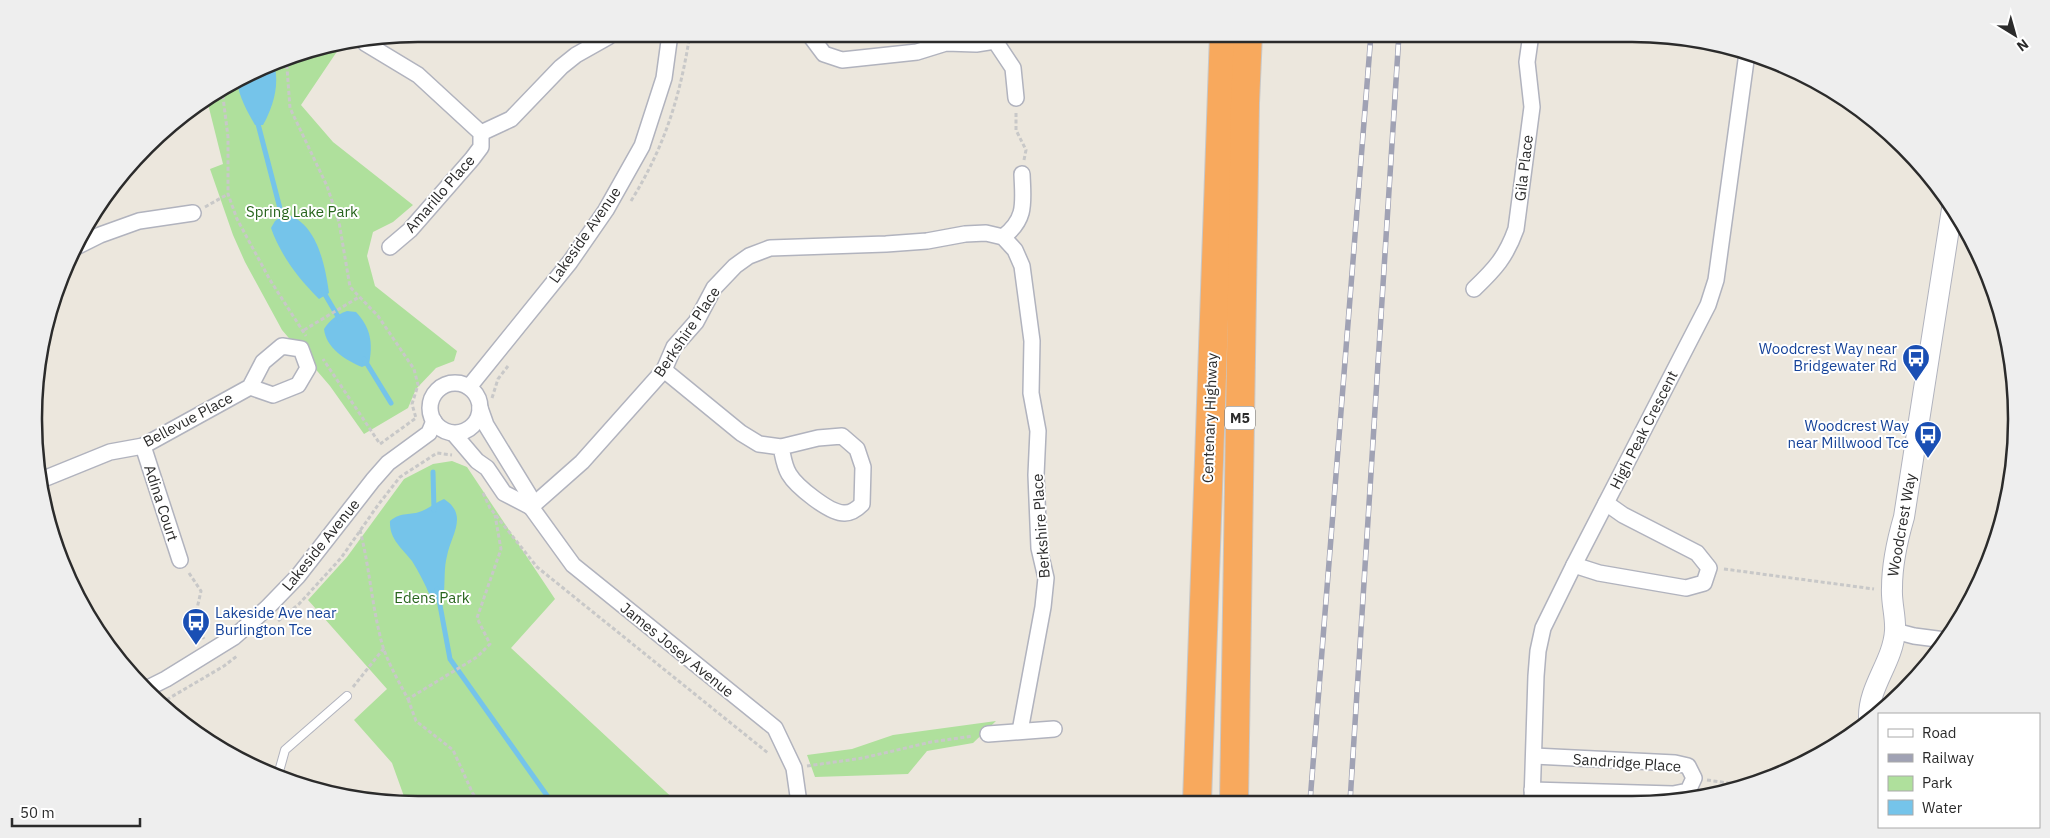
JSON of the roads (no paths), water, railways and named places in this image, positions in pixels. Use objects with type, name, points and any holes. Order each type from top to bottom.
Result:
[{"type":"highway","name":"Centenary Highway","points":[[1197,796],[1224,42]]},
{"type":"highway","name":"Centenary Highway","points":[[1234,796],[1248,42]]},
{"type":"street","points":[[370,46],[418,75],[481,133],[512,119],[561,67],[576,55],[599,42]]},
{"type":"street","name":"Lakeside Avenue","points":[[469,387],[570,262],[606,210],[642,146],[664,78],[669,42]]},
{"type":"street","points":[[815,42],[824,54],[842,60],[917,52],[946,43],[976,44],[982,42]]},
{"type":"street","points":[[1000,42],[1013,68],[1016,98]]},
{"type":"street","name":"Gila Place","points":[[1474,289],[1496,268],[1516,230],[1532,107],[1528,62],[1531,42]]},
{"type":"street","name":"High Peak Crescent","points":[[1532,796],[1538,651],[1543,628],[1708,305],[1716,280],[1746,60]]},
{"type":"street","name":"Amarillo Place","points":[[390,247],[410,230],[472,159],[480,147],[481,133]]},
{"type":"street","points":[[1003,237],[1015,228],[1021,218],[1022,174]]},
{"type":"street","points":[[87,242],[139,221],[193,213]]},
{"type":"street","name":"Woodcrest Way","points":[[1871,709],[1875,686],[1888,658],[1895,631],[1892,590],[1893,557],[1904,517],[1950,220]]},
{"type":"street","name":"Berkshire Place","points":[[531,507],[582,462],[664,370],[674,347],[696,322],[714,288],[735,266],[749,256],[770,248],[886,244],[986,233],[1003,237],[1014,250],[1022,266],[1032,341],[1031,393],[1038,431],[1036,475],[1040,548],[1046,578],[1043,607],[1020,731]]},
{"type":"street","points":[[664,370],[741,433],[759,444],[781,447],[818,438],[842,436],[857,449],[863,467],[862,504],[855,511],[846,513],[835,512],[823,505],[789,474],[781,447]]},
{"type":"street","points":[[453,383],[469,387],[479,400],[480,408],[476,422],[471,428],[454,434],[444,431],[434,421],[430,405],[438,390],[453,383]]},
{"type":"street","name":"Bellevue Place","points":[[48,477],[110,452],[143,446],[250,387]]},
{"type":"street","name":"James Josey Avenue","points":[[480,408],[486,425],[528,495],[531,507],[573,565],[775,728],[784,743],[794,768],[798,796]]},
{"type":"street","name":"Lakeside Avenue","points":[[154,686],[166,680],[234,637],[267,608],[292,583],[388,463],[429,433],[434,421]]},
{"type":"street","name":"James Josey Avenue","points":[[454,434],[477,461],[487,468],[504,494],[531,507]]},
{"type":"street","name":"Adina Court","points":[[143,446],[180,560]]},
{"type":"street","points":[[1574,565],[1599,573],[1686,588],[1704,583],[1709,568],[1697,553],[1622,515],[1606,503]]},
{"type":"street","points":[[1895,631],[1936,639]]},
{"type":"street","points":[[988,734],[1054,729]]},
{"type":"street","name":"Sandridge Place","points":[[1534,756],[1675,763],[1688,766],[1694,778],[1688,791]]},
{"type":"street","name":"Sandridge Place","points":[[1532,796],[1663,794]]},
{"type":"lane","points":[[280,769],[285,750],[347,696]]},
{"type":"water","points":[[276,71],[276,88],[270,111],[263,125],[255,125],[241,98],[238,89]]},
{"type":"water","points":[[285,214],[305,226],[318,246],[329,293],[319,299],[291,266],[271,228],[275,221]]},
{"type":"water","points":[[347,311],[356,312],[365,324],[370,336],[369,364],[362,367],[349,361],[332,348],[324,329],[336,316]]},
{"type":"water","points":[[444,499],[456,512],[456,526],[446,560],[444,592],[430,596],[412,561],[394,538],[390,521],[398,516],[422,511]]},
{"type":"waterway","points":[[257,120],[283,220]]},
{"type":"waterway","points":[[323,291],[340,320]]},
{"type":"waterway","points":[[364,359],[391,403]]},
{"type":"waterway","points":[[433,472],[434,510]]},
{"type":"waterway","points":[[437,589],[450,659],[547,796]]},
{"type":"railway","points":[[1310,796],[1370,42]]},
{"type":"railway","points":[[1350,796],[1398,42]]},
{"type":"place","name":"Woodcrest Way near Bridgewater Rd","points":[[1916,382]]},
{"type":"place","name":"Woodcrest Way near Millwood Tce","points":[[1928,459]]},
{"type":"place","name":"Lakeside Ave near Burlington Tce","points":[[196,646]]},
{"type":"park label","name":"Spring Lake Park","points":[[302,212]]},
{"type":"park label","name":"Edens Park","points":[[432,598]]}]
